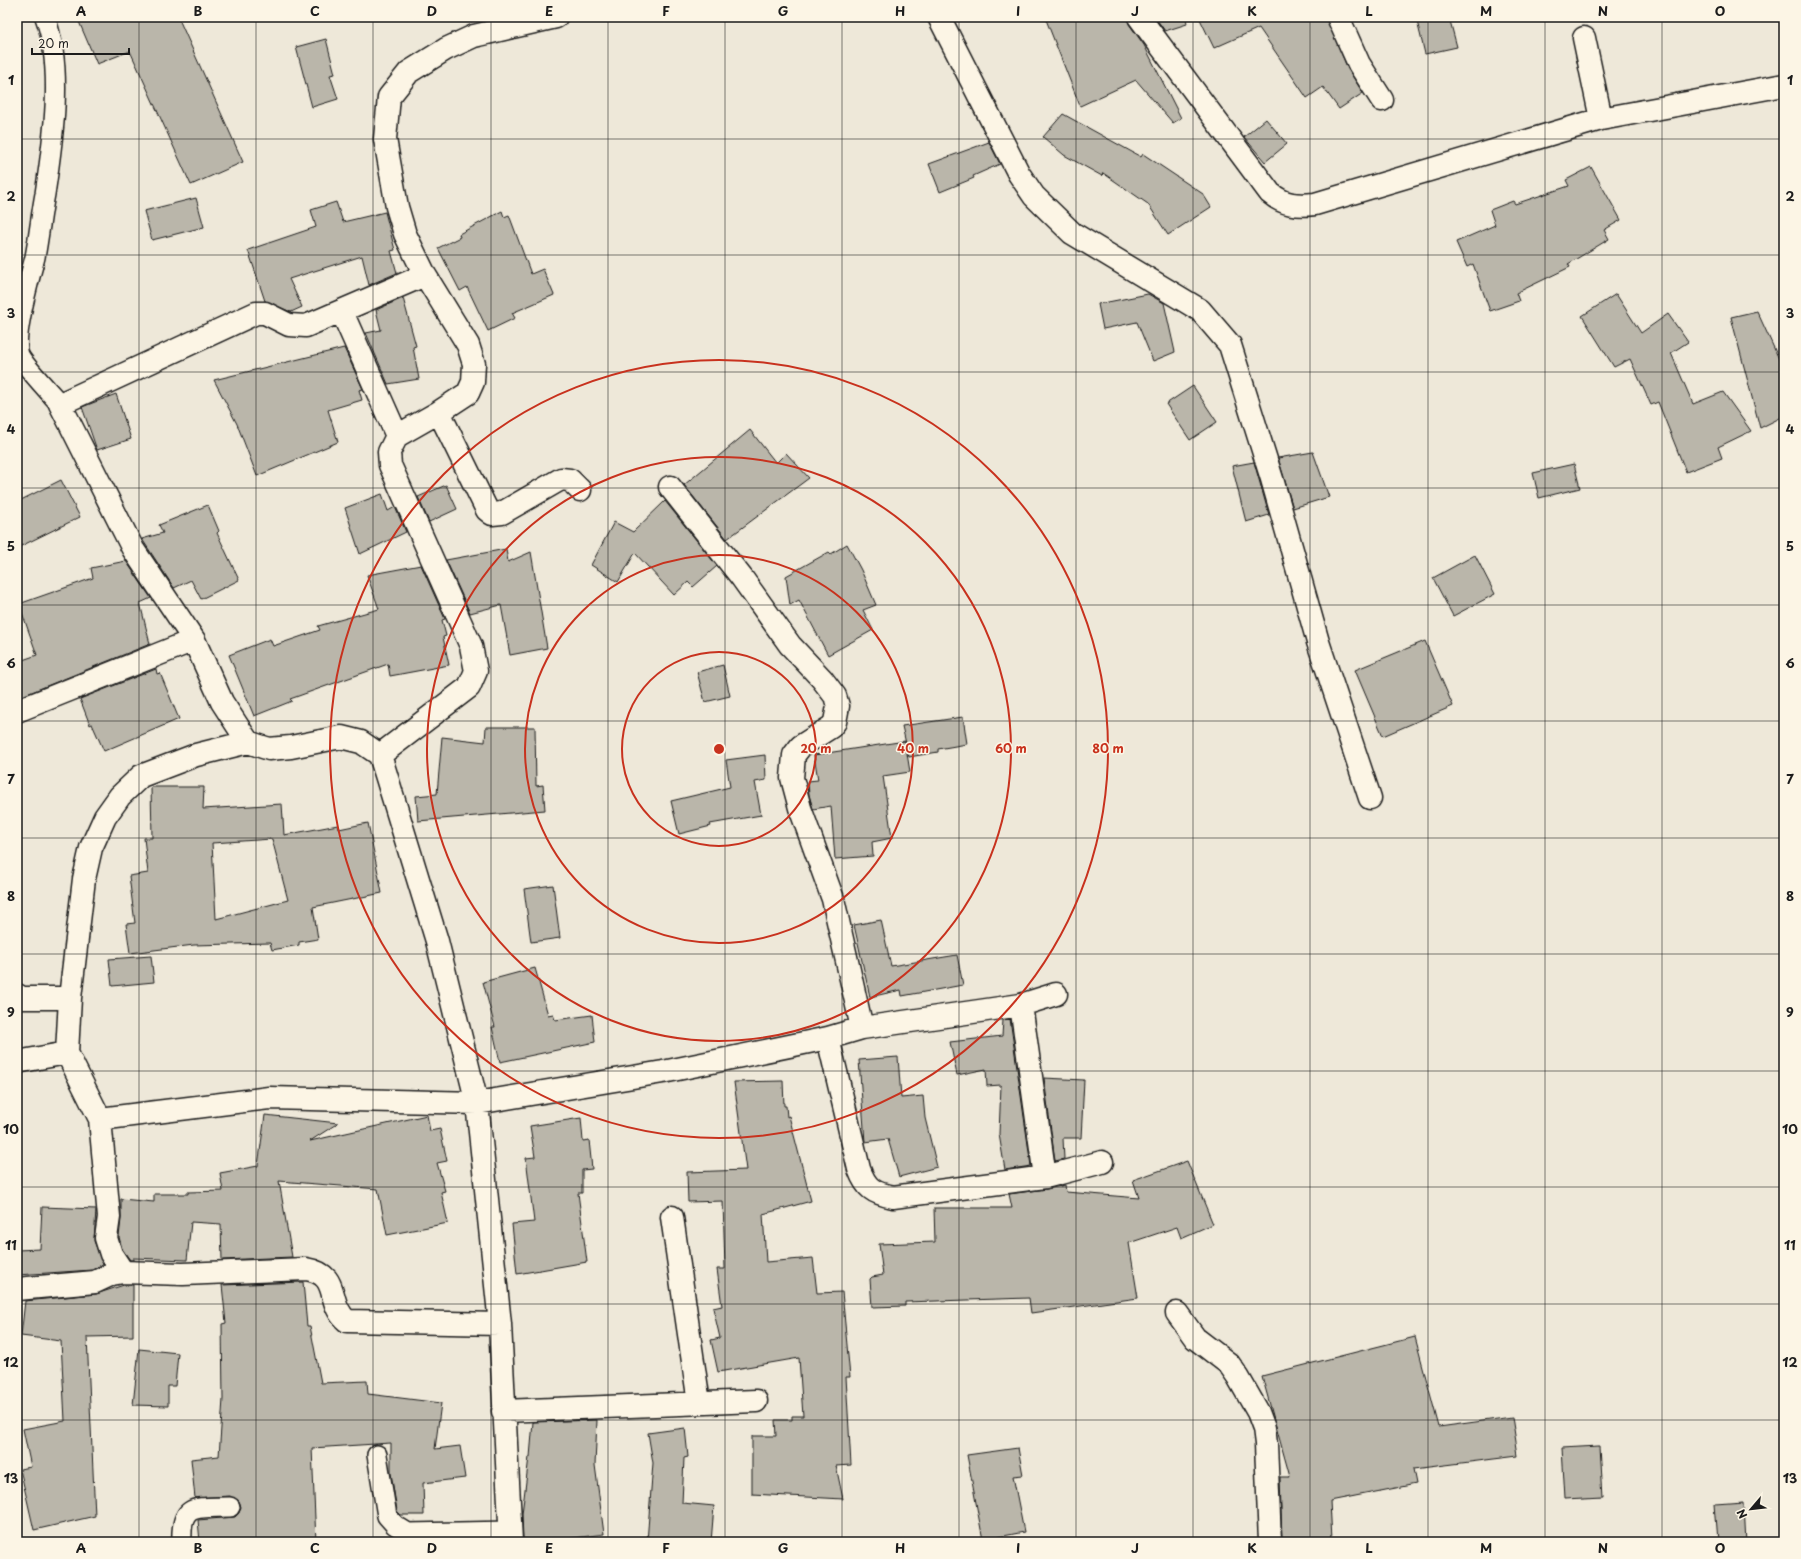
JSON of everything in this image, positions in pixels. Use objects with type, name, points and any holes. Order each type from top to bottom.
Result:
[{"type":"street","points":[[380,755],[469,687],[476,671],[472,646],[390,465],[389,452],[397,436],[439,412],[468,393],[474,382],[474,364],[468,345],[425,275],[405,234],[397,206],[385,139],[389,97],[409,72],[446,49],[474,36],[556,17]]},
{"type":"street","points":[[939,17],[1019,174],[1034,196],[1072,233],[1200,310],[1230,345],[1272,479],[1318,642],[1370,798]]},
{"type":"street","points":[[1139,17],[1270,192],[1278,200],[1289,204],[1302,206],[1315,204],[1601,119],[1784,86]]},
{"type":"street","points":[[1338,17],[1359,64],[1382,100]]},
{"type":"street","points":[[1584,38],[1601,119]]},
{"type":"street","points":[[248,742],[222,702],[194,640],[132,549],[60,404],[256,313],[265,313],[289,325],[306,326],[342,312],[425,275]]},
{"type":"street","points":[[342,312],[397,436]]},
{"type":"street","points":[[439,412],[487,510],[492,514],[502,513],[561,479],[570,480],[580,490]]},
{"type":"street","points":[[670,487],[742,578],[790,645],[822,679],[835,696],[838,706],[838,716],[835,722],[831,727],[801,746],[794,755],[792,778],[800,808],[833,899],[862,1028]]},
{"type":"street","points":[[17,711],[194,640]]},
{"type":"street","points":[[123,1272],[111,1254],[106,1238],[109,1216],[100,1119],[67,1052],[70,998],[84,879],[91,848],[105,817],[120,796],[141,776],[196,755],[248,742],[269,749],[291,747],[342,737],[361,742],[380,755],[437,941],[477,1103],[500,1324],[510,1536]]},
{"type":"street","points":[[100,1119],[269,1098],[477,1103],[663,1072],[828,1038],[862,1028],[1021,1005],[1056,994]]},
{"type":"street","points":[[17,995],[22,998],[70,998]]},
{"type":"street","points":[[1021,1005],[1045,1177]]},
{"type":"street","points":[[828,1038],[859,1168],[864,1181],[871,1189],[880,1194],[893,1197],[1045,1177],[1102,1162]]},
{"type":"street","points":[[17,1062],[67,1052]]},
{"type":"street","points":[[672,1217],[699,1403]]},
{"type":"street","points":[[17,1289],[95,1282],[112,1274],[123,1272],[183,1274],[306,1269],[318,1271],[328,1279],[340,1312],[347,1321],[500,1324]]},
{"type":"street","points":[[1177,1313],[1195,1338],[1229,1364],[1258,1412],[1264,1428],[1266,1444],[1270,1542]]},
{"type":"street","points":[[503,1411],[756,1401]]},
{"type":"lane","points":[[45,17],[49,28],[55,77],[54,133],[35,256],[22,310],[18,334],[19,355],[60,404]]},
{"type":"lane","points":[[377,1455],[387,1516],[395,1525],[408,1533],[510,1536]]},
{"type":"lane","points":[[182,1542],[182,1521],[190,1511],[203,1507],[230,1507]]},
{"type":"building","points":[[77,17],[178,17],[243,162],[191,185],[130,51],[97,64]]},
{"type":"building","points":[[1045,17],[1127,17],[1129,24],[1144,45],[1181,118],[1173,123],[1136,80],[1080,106]]},
{"type":"building","points":[[1155,17],[1186,17],[1187,24],[1165,31]]},
{"type":"building","points":[[1199,17],[1326,17],[1348,69],[1363,93],[1339,109],[1323,87],[1307,98],[1259,28],[1214,48]]},
{"type":"building","points":[[1416,17],[1449,17],[1457,47],[1425,54]]},
{"type":"building","points":[[326,39],[335,74],[330,75],[338,99],[312,107],[296,47]]},
{"type":"building","points":[[1063,114],[1141,157],[1143,154],[1203,194],[1211,207],[1168,235],[1148,204],[1103,173],[1102,176],[1064,155],[1043,137]]},
{"type":"building","points":[[1266,119],[1287,144],[1265,162],[1244,137]]},
{"type":"building","points":[[989,142],[1000,164],[973,176],[974,178],[940,192],[929,164]]},
{"type":"building","points":[[1591,167],[1621,220],[1604,230],[1609,239],[1568,264],[1570,267],[1516,293],[1519,301],[1490,311],[1473,264],[1467,267],[1456,242],[1495,225],[1490,210],[1513,201],[1515,204],[1569,186],[1566,180]]},
{"type":"building","points":[[196,198],[204,227],[152,240],[144,211]]},
{"type":"building","points":[[336,202],[343,222],[385,212],[395,250],[391,251],[397,273],[369,285],[362,256],[289,279],[302,307],[291,312],[265,301],[248,250],[316,227],[311,210]]},
{"type":"building","points":[[502,211],[504,217],[509,215],[531,274],[543,269],[554,295],[512,313],[515,318],[488,331],[467,287],[460,291],[438,248],[460,237],[459,234]]},
{"type":"building","points":[[1148,294],[1164,303],[1175,352],[1153,361],[1137,322],[1103,329],[1098,304]]},
{"type":"building","points":[[1616,294],[1641,333],[1668,314],[1688,342],[1671,353],[1693,404],[1723,392],[1751,431],[1718,447],[1722,458],[1686,472],[1658,402],[1651,405],[1630,359],[1614,367],[1582,316]]},
{"type":"building","points":[[403,298],[416,346],[413,347],[419,379],[388,384],[366,333],[381,330],[376,310]]},
{"type":"building","points":[[1757,311],[1784,370],[1784,416],[1760,428],[1731,317]]},
{"type":"building","points":[[344,348],[363,389],[359,390],[362,400],[328,410],[338,442],[257,476],[237,424],[214,380]]},
{"type":"building","points":[[1193,386],[1217,422],[1190,440],[1166,404]]},
{"type":"building","points":[[116,394],[131,439],[97,450],[82,407]]},
{"type":"building","points":[[750,430],[776,463],[786,453],[809,478],[727,539],[684,485]]},
{"type":"building","points":[[1313,452],[1329,497],[1293,508],[1278,458]]},
{"type":"building","points":[[1254,462],[1269,515],[1246,522],[1232,466]]},
{"type":"building","points":[[1574,464],[1580,488],[1539,498],[1533,473]]},
{"type":"building","points":[[61,480],[80,517],[17,548],[17,502]]},
{"type":"building","points":[[446,485],[457,509],[429,522],[418,497]]},
{"type":"building","points":[[382,494],[388,511],[395,507],[406,532],[360,554],[345,508]]},
{"type":"building","points":[[665,501],[717,566],[693,587],[688,582],[674,595],[635,553],[618,582],[591,565],[614,522],[633,532]]},
{"type":"building","points":[[208,505],[219,531],[217,533],[239,580],[201,599],[191,580],[174,588],[142,539],[163,533],[159,525]]},
{"type":"building","points":[[847,544],[861,570],[876,605],[863,610],[873,630],[828,655],[799,600],[790,605],[786,576],[829,552],[831,554]]},
{"type":"building","points":[[506,549],[508,562],[531,552],[547,648],[510,655],[501,605],[470,613],[446,560]]},
{"type":"building","points":[[1475,555],[1495,594],[1453,616],[1433,578]]},
{"type":"building","points":[[126,561],[151,598],[140,603],[150,644],[17,698],[17,662],[37,655],[19,604],[93,578],[91,568]]},
{"type":"building","points":[[421,565],[445,619],[442,620],[446,636],[443,637],[449,665],[390,676],[388,664],[290,699],[292,701],[254,716],[229,655],[270,639],[273,646],[320,630],[318,626],[379,609],[367,575]]},
{"type":"building","points":[[1425,641],[1453,706],[1383,736],[1355,670]]},
{"type":"building","points":[[723,665],[730,696],[705,702],[697,672]]},
{"type":"building","points":[[156,669],[157,674],[160,673],[179,719],[104,751],[92,724],[90,725],[80,699]]},
{"type":"building","points":[[963,717],[967,744],[938,749],[938,752],[909,757],[902,726]]},
{"type":"building","points":[[486,727],[535,727],[536,786],[543,785],[545,810],[418,821],[416,796],[437,794],[442,737],[485,742]]},
{"type":"building","points":[[905,741],[910,772],[883,776],[892,838],[872,842],[873,856],[835,859],[831,806],[813,809],[809,795],[808,781],[818,780],[814,755]]},
{"type":"building","points":[[765,755],[766,780],[755,782],[761,815],[710,824],[711,826],[679,834],[671,801],[730,787],[726,760]]},
{"type":"building","points":[[151,787],[204,787],[203,809],[282,804],[284,835],[338,825],[339,829],[368,823],[382,893],[313,907],[318,939],[299,942],[299,945],[272,950],[270,943],[194,945],[130,953],[126,924],[135,923],[129,876],[148,873],[144,838],[152,838]],"holes":[[[272,839],[288,900],[216,919],[212,843]]]},
{"type":"building","points":[[553,885],[560,938],[531,942],[524,889]]},
{"type":"building","points":[[881,920],[891,966],[957,955],[963,985],[902,996],[901,990],[870,997],[854,925]]},
{"type":"building","points":[[151,956],[154,982],[112,986],[109,959]]},
{"type":"building","points":[[535,968],[548,1015],[553,1014],[555,1020],[592,1015],[595,1042],[500,1062],[492,1027],[495,1027],[483,982]]},
{"type":"building","points":[[1010,1019],[1031,1166],[1005,1170],[999,1134],[1001,1085],[987,1086],[986,1069],[957,1075],[950,1042],[1002,1036],[1003,1020]]},
{"type":"building","points":[[898,1057],[901,1098],[923,1096],[925,1118],[937,1167],[899,1177],[888,1139],[865,1142],[859,1060]]},
{"type":"building","points":[[1044,1078],[1084,1080],[1081,1138],[1063,1138],[1064,1159],[1055,1161]]},
{"type":"building","points":[[783,1081],[784,1106],[786,1106],[787,1117],[789,1116],[811,1201],[763,1214],[766,1262],[813,1258],[817,1293],[842,1292],[850,1377],[846,1377],[851,1465],[836,1466],[843,1499],[752,1494],[752,1436],[776,1436],[775,1420],[792,1420],[792,1416],[803,1416],[799,1358],[718,1372],[711,1340],[720,1338],[713,1308],[722,1306],[717,1269],[725,1269],[723,1201],[688,1202],[687,1172],[746,1170],[734,1082]]},
{"type":"building","points":[[265,1115],[338,1123],[310,1141],[427,1115],[430,1131],[440,1129],[447,1161],[437,1163],[445,1191],[441,1192],[448,1223],[387,1235],[378,1189],[279,1181],[292,1257],[222,1260],[221,1224],[191,1222],[187,1260],[133,1258],[133,1260],[130,1260],[122,1249],[119,1237],[121,1199],[154,1202],[154,1194],[188,1194],[188,1192],[223,1191],[220,1173],[258,1166]]},
{"type":"building","points":[[581,1118],[583,1141],[589,1140],[592,1169],[582,1170],[582,1193],[578,1193],[587,1262],[517,1274],[512,1224],[534,1222],[526,1158],[535,1157],[530,1126]]},
{"type":"building","points":[[1187,1161],[1213,1224],[1181,1238],[1177,1227],[1129,1243],[1138,1298],[1031,1313],[1029,1298],[905,1302],[905,1306],[872,1307],[870,1279],[872,1277],[883,1275],[879,1244],[935,1242],[934,1208],[1012,1208],[1009,1194],[1065,1185],[1066,1192],[1139,1198],[1133,1180]]},
{"type":"building","points":[[42,1207],[96,1209],[94,1241],[103,1264],[92,1270],[17,1275],[17,1250],[40,1249]]},
{"type":"building","points":[[303,1282],[307,1326],[310,1326],[321,1383],[367,1381],[368,1394],[441,1403],[435,1449],[460,1446],[465,1478],[423,1483],[424,1515],[401,1515],[397,1511],[391,1473],[391,1443],[312,1448],[316,1542],[200,1542],[198,1520],[235,1517],[239,1513],[241,1507],[239,1501],[230,1496],[195,1498],[191,1459],[219,1456],[223,1399],[222,1324],[226,1323],[222,1285]]},
{"type":"building","points":[[124,1285],[133,1285],[133,1336],[87,1337],[95,1516],[34,1530],[20,1469],[31,1467],[23,1429],[65,1421],[61,1341],[21,1336],[25,1301],[96,1294]]},
{"type":"building","points":[[1415,1337],[1439,1427],[1512,1417],[1518,1456],[1413,1469],[1416,1484],[1330,1501],[1332,1539],[1282,1541],[1280,1477],[1290,1477],[1262,1376]]},
{"type":"building","points":[[139,1349],[178,1353],[175,1386],[168,1386],[168,1406],[133,1405]]},
{"type":"building","points":[[597,1420],[595,1465],[604,1534],[544,1542],[523,1539],[522,1514],[533,1422]]},
{"type":"building","points":[[685,1428],[688,1457],[684,1458],[682,1503],[714,1506],[711,1542],[647,1542],[653,1463],[648,1433]]},
{"type":"building","points":[[1599,1446],[1602,1497],[1565,1499],[1562,1448]]},
{"type":"building","points":[[1018,1448],[1023,1475],[1013,1476],[1024,1532],[983,1540],[967,1455]]},
{"type":"building","points":[[1744,1502],[1746,1542],[1718,1542],[1715,1504]]}]
